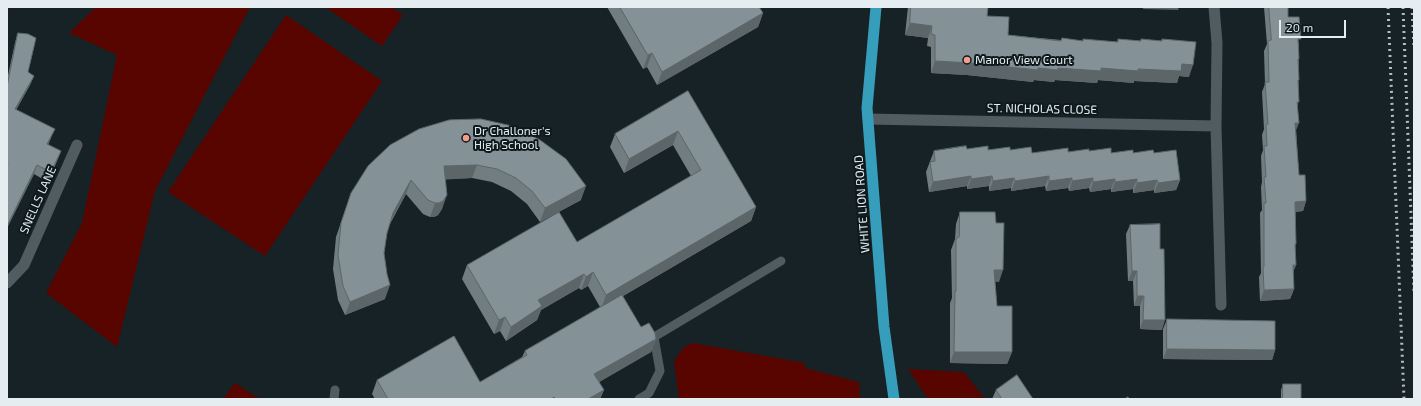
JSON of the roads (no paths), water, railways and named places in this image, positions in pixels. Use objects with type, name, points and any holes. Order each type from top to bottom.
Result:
[{"type":"main road","name":"WHITE LION ROAD","points":[[876,7],[867,108],[884,326],[894,399]]},
{"type":"street","points":[[1214,7],[1221,305]]},
{"type":"street","name":"ST. NICHOLAS CLOSE","points":[[868,119],[1216,126]]},
{"type":"street","name":"SNELLS LANE","points":[[7,283],[24,265],[77,145]]},
{"type":"lane","points":[[639,399],[649,393],[660,372],[654,337],[781,261]]},
{"type":"railway","points":[[1388,7],[1404,399]]},
{"type":"railway","points":[[1403,7],[1414,293]]},
{"type":"railway","points":[[1412,7],[1414,49]]},
{"type":"place","name":"Manor View Court","points":[[967,60]]},
{"type":"place","name":"Dr Challoner's High School","points":[[466,138]]}]
